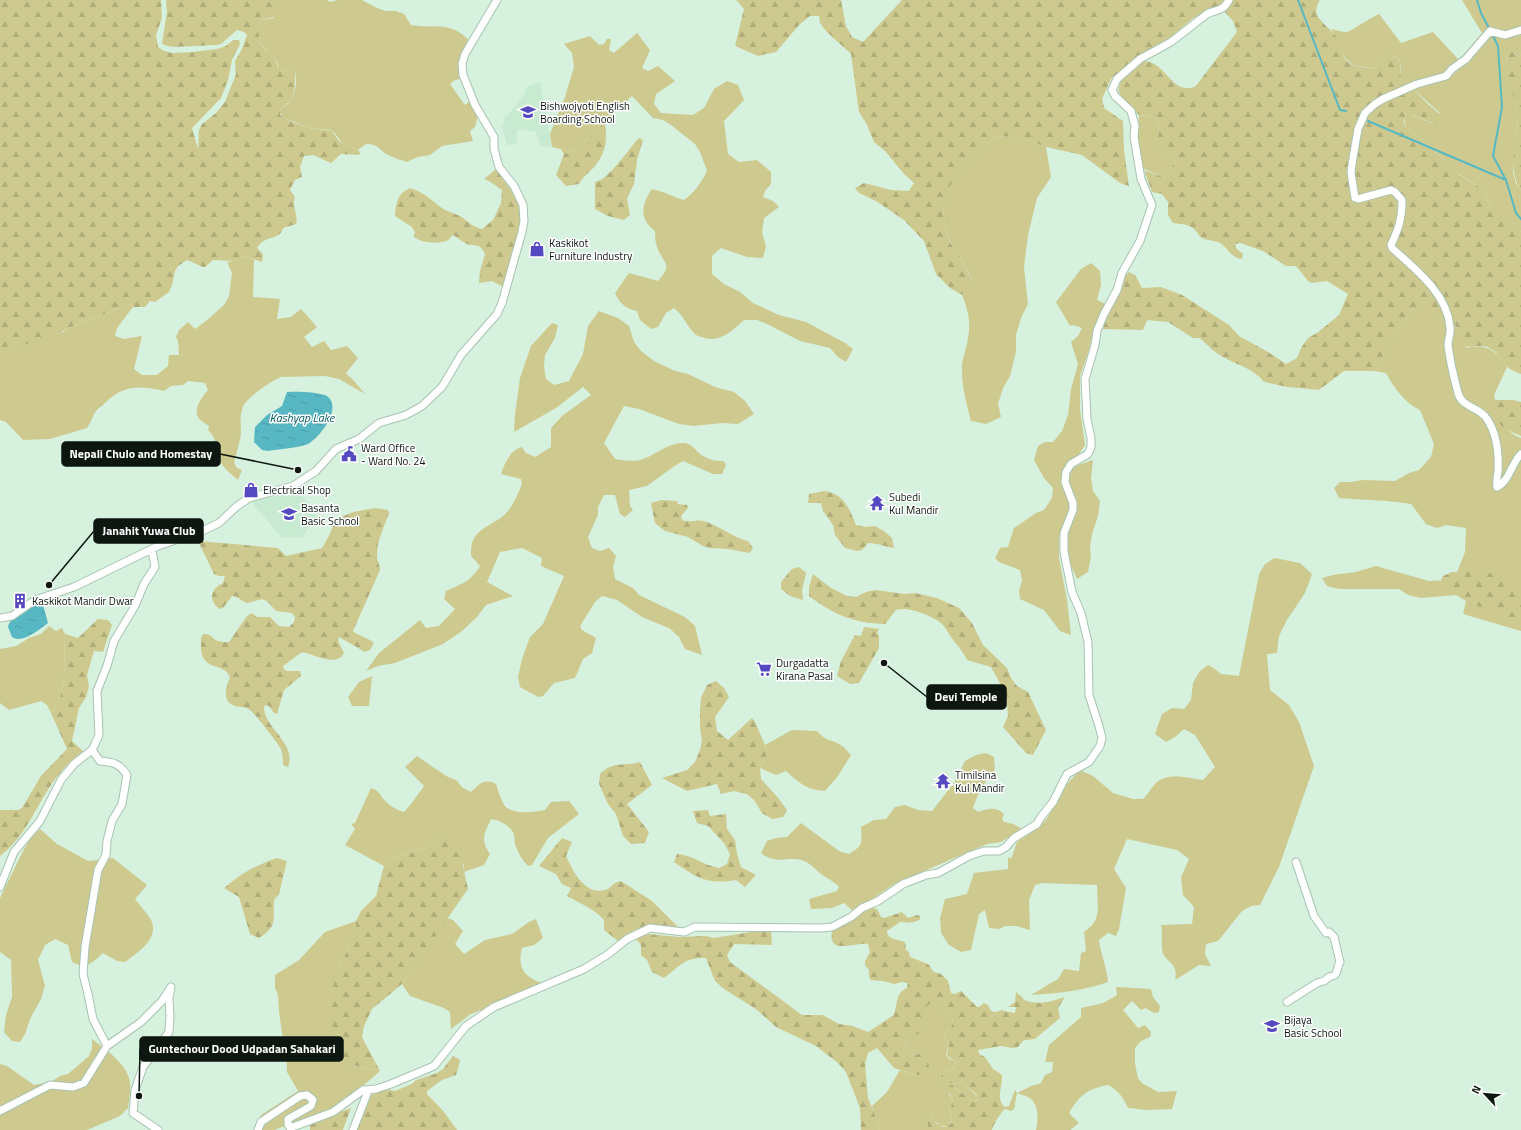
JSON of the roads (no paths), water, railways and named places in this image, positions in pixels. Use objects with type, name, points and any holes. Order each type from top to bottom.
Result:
[{"type":"street","points":[[0,618],[12,616],[35,600],[74,587],[158,546],[202,531],[219,523],[236,507],[249,498],[293,486],[301,482],[316,471],[336,449],[359,439],[379,423],[406,416],[422,406],[442,387],[461,355],[497,314],[502,303],[524,221],[524,205],[514,186],[499,167],[494,149],[494,137],[475,105],[462,75],[462,64],[465,54],[497,0]]},
{"type":"street","points":[[258,1130],[261,1122],[300,1096],[307,1096],[313,1100],[311,1106],[288,1119],[290,1128],[333,1112],[363,1090],[376,1089],[392,1084],[434,1066],[466,1026],[494,1007],[584,969],[607,955],[627,939],[650,928],[684,932],[695,927],[832,927],[862,908],[878,901],[903,884],[926,875],[938,873],[969,856],[984,851],[999,851],[1006,847],[1014,838],[1037,824],[1053,802],[1067,774],[1090,762],[1097,753],[1102,738],[1097,716],[1089,696],[1088,642],[1081,613],[1072,592],[1064,552],[1064,533],[1073,510],[1073,503],[1066,482],[1066,472],[1071,464],[1088,454],[1091,447],[1084,379],[1095,345],[1097,331],[1117,290],[1122,273],[1140,241],[1152,205],[1141,179],[1134,137],[1135,126],[1131,111],[1113,93],[1113,88],[1117,79],[1140,59],[1171,42],[1207,14],[1212,11],[1222,9],[1226,6],[1229,0]]},
{"type":"street","points":[[1521,30],[1505,35],[1490,31],[1466,59],[1452,69],[1446,76],[1417,84],[1375,104],[1365,113],[1358,129],[1354,146],[1351,173],[1355,198],[1365,198],[1391,190],[1396,192],[1402,200],[1400,225],[1391,245],[1392,248],[1437,293],[1445,308],[1450,326],[1448,343],[1450,357],[1458,394],[1467,406],[1485,416],[1493,431],[1498,447],[1497,487],[1500,486],[1521,454]]},
{"type":"street","points":[[0,886],[14,852],[40,821],[61,780],[74,764],[92,750],[99,735],[97,691],[114,641],[135,606],[144,584],[155,567],[152,550]]},
{"type":"street","points":[[92,750],[100,761],[111,762],[121,766],[127,774],[122,804],[112,821],[107,841],[106,855],[98,870],[84,947],[83,974],[93,1019],[107,1046]]},
{"type":"street","points":[[1287,1002],[1317,983],[1335,975],[1340,962],[1334,937],[1329,932],[1326,933],[1314,916],[1296,862]]},
{"type":"street","points":[[0,1111],[50,1085],[73,1087],[84,1083],[107,1046],[141,1022],[162,1001],[171,987],[168,998],[170,1017],[169,1032],[143,1067],[135,1090],[133,1113],[158,1130]]},
{"type":"street","points":[[353,1130],[367,1094],[363,1090]]},
{"type":"water","name":"Kashyap Lake","points":[[287,392],[314,393],[327,396],[331,401],[332,408],[328,422],[324,429],[308,444],[268,451],[262,450],[254,442],[255,427],[267,415],[282,406]]},
{"type":"water","points":[[41,603],[43,605],[48,623],[21,639],[12,637],[8,627],[13,618],[27,608]]},
{"type":"waterway","points":[[1298,0],[1340,110],[1346,111]]},
{"type":"waterway","points":[[1477,0],[1481,13],[1490,30]]},
{"type":"waterway","points":[[1492,34],[1498,46],[1502,107],[1493,156],[1506,180]]},
{"type":"waterway","points":[[1368,121],[1506,180],[1516,213],[1521,219]]},
{"type":"place","name":"Bishwojyoti English Boarding School","points":[[528,112]]},
{"type":"place","name":"Kaskikot Furniture Industry","points":[[537,249]]},
{"type":"place","name":"Ward Office - Ward No. 24","points":[[349,454]]},
{"type":"place","name":"Nepali Chulo and Homestay","points":[[298,470]]},
{"type":"place","name":"Electrical Shop","points":[[251,490]]},
{"type":"place","name":"Subedi Kul Mandir","points":[[877,503]]},
{"type":"place","name":"Basanta Basic School","points":[[289,514]]},
{"type":"place","name":"Janahit Yuwa Club","points":[[49,585]]},
{"type":"place","name":"Kaskikot Mandir Dwar","points":[[20,601]]},
{"type":"place","name":"Devi Temple","points":[[884,663]]},
{"type":"place","name":"Durgadatta Kirana Pasal","points":[[764,669]]},
{"type":"place","name":"Timilsina Kul Mandir","points":[[943,781]]},
{"type":"place","name":"Bijaya Basic School","points":[[1272,1026]]},
{"type":"place","name":"Guntechour Dood Udpadan Sahakari","points":[[139,1096]]}]
